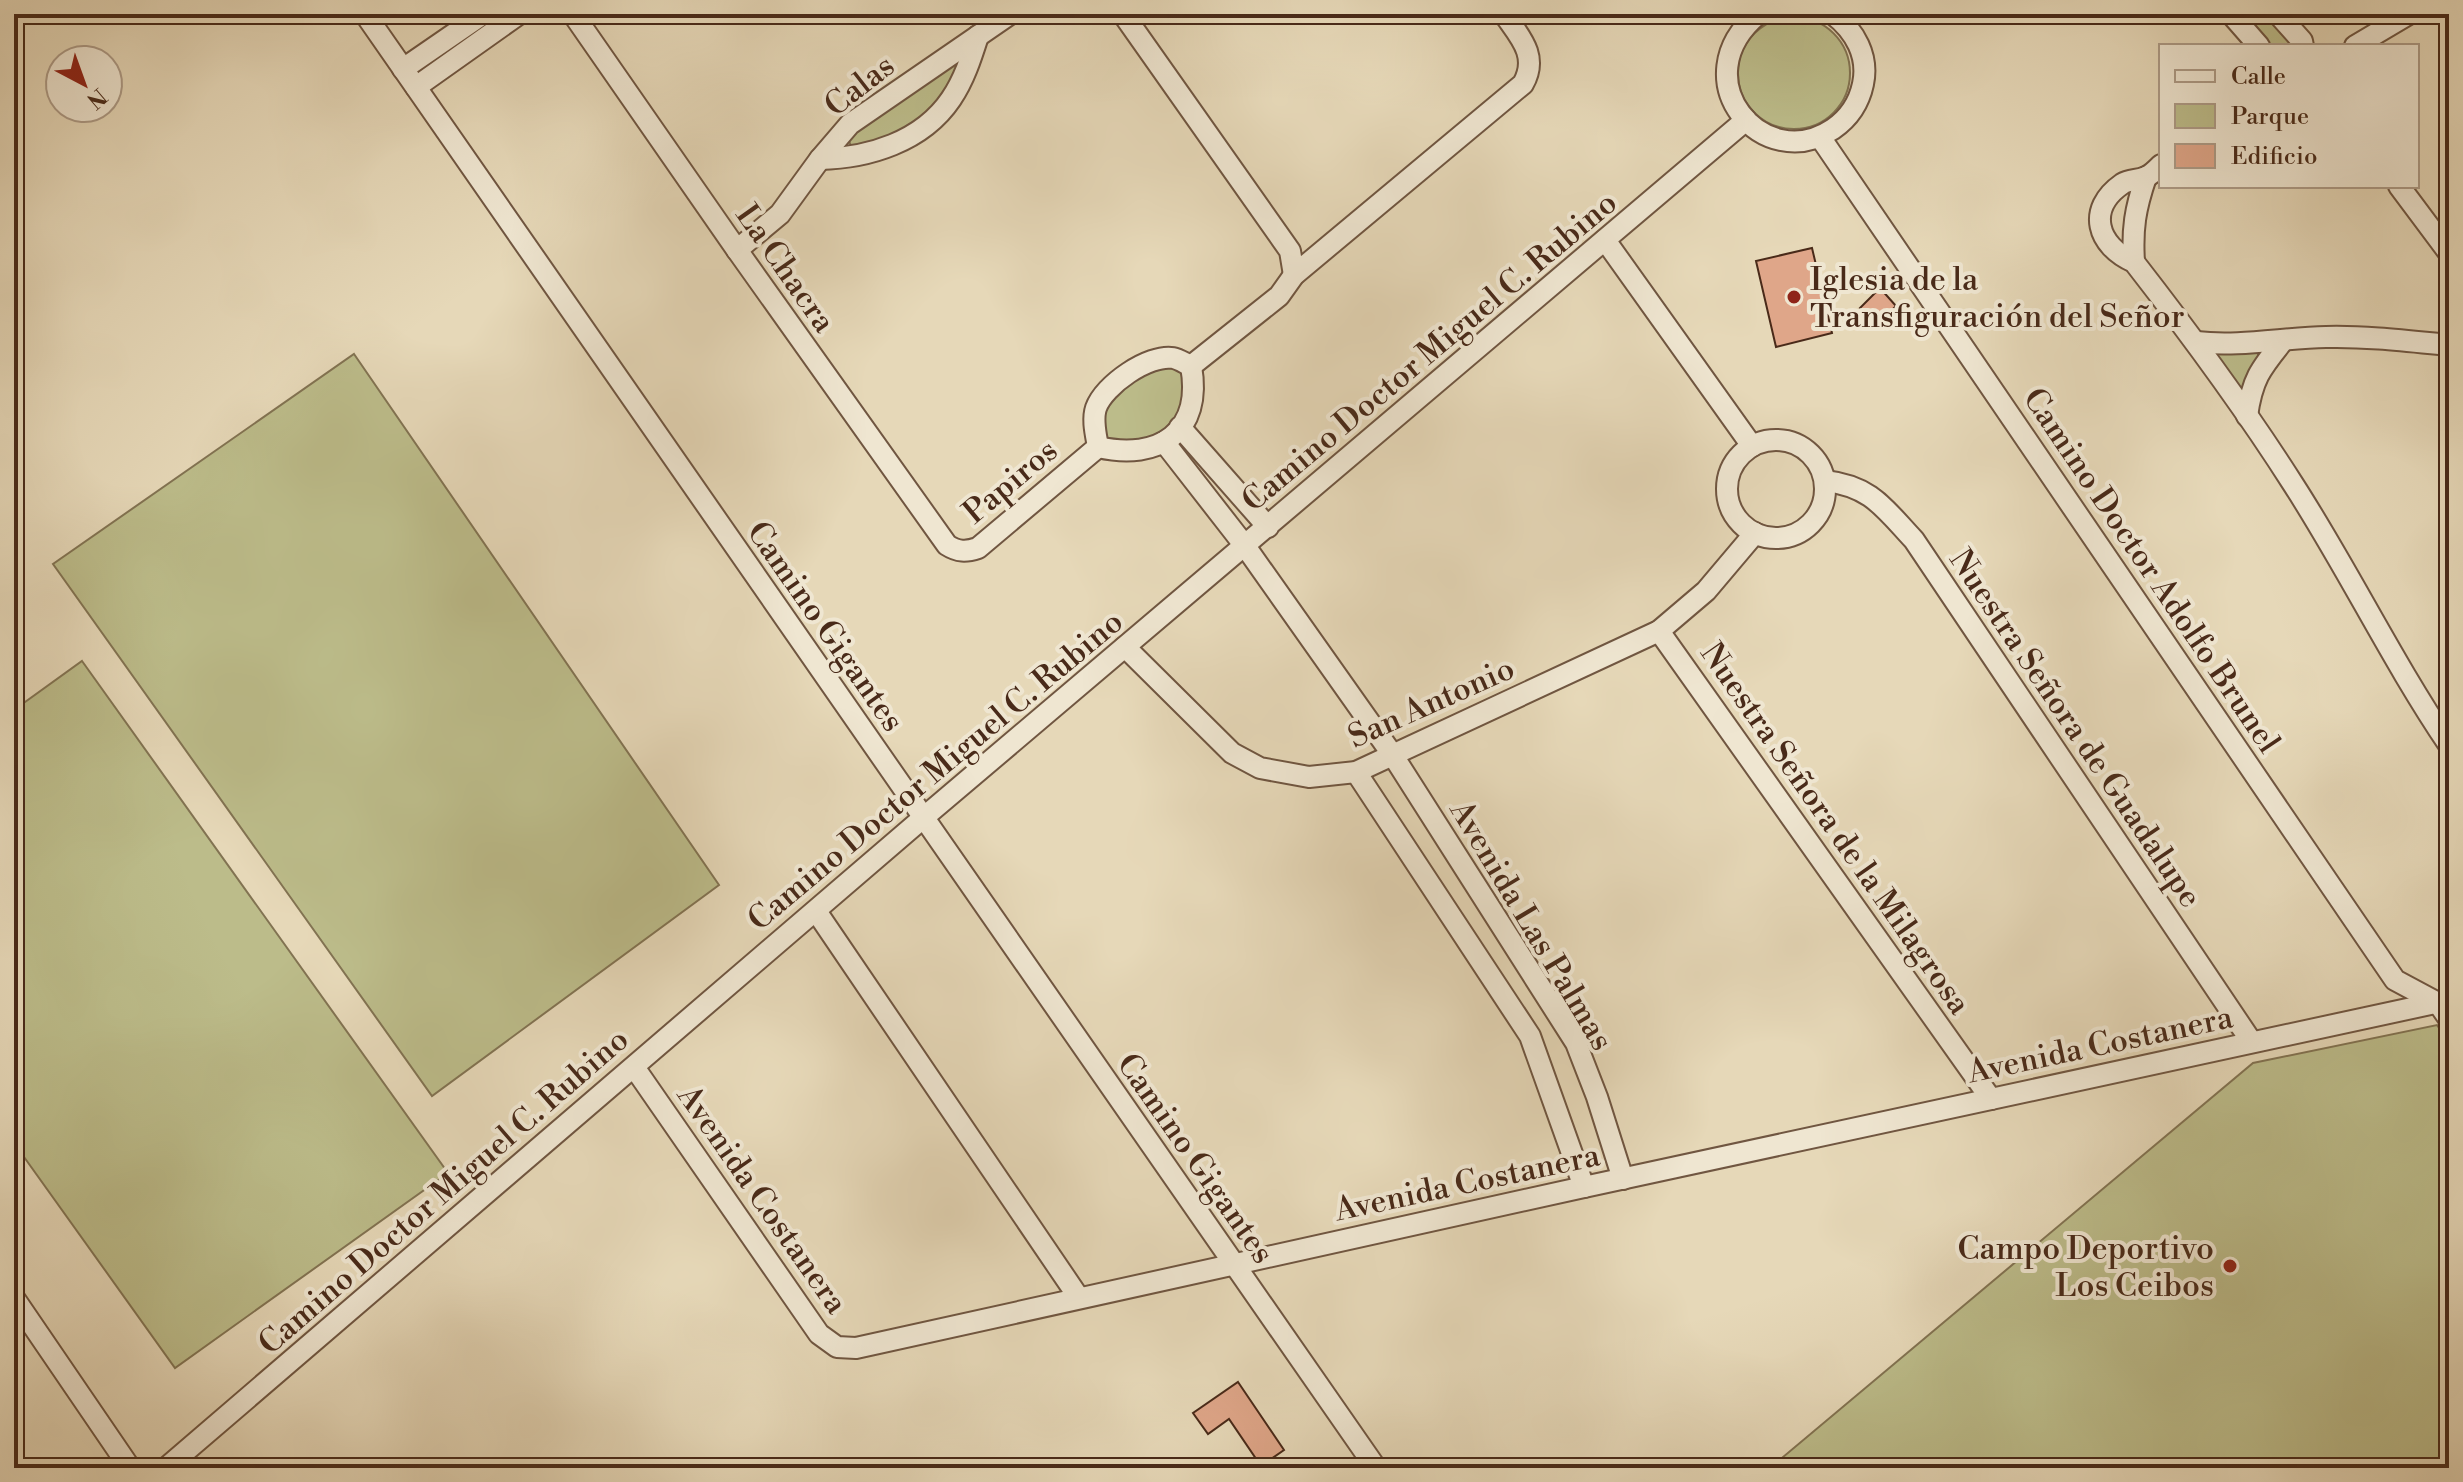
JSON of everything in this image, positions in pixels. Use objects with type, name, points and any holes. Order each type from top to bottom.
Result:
[{"type":"street","name":"Camino Gigantes","points":[[365,14],[1376,1468]]},
{"type":"street","points":[[403,69],[483,14]]},
{"type":"street","points":[[416,87],[519,14]]},
{"type":"street","name":"La Chacra","points":[[573,14],[939,536],[957,551]]},
{"type":"street","name":"Calas","points":[[737,250],[780,214],[850,124],[1010,14]]},
{"type":"street","points":[[1123,14],[1290,251],[1294,275]]},
{"type":"street","points":[[1191,366],[1279,296],[1294,275],[1523,84],[1530,71],[1529,57],[1524,43],[1504,14]]},
{"type":"street","points":[[1758,14],[1743,26],[1732,44],[1727,64],[1727,84],[1734,104],[1746,120],[1759,131],[1790,141],[1820,137],[1850,114],[1860,98],[1864,60],[1847,18]]},
{"type":"street","points":[[2231,14],[2257,44]]},
{"type":"street","points":[[2278,14],[2303,44]]},
{"type":"street","points":[[2358,44],[2409,14]]},
{"type":"street","name":"Calas","points":[[820,159],[848,159],[888,147],[914,134],[950,100],[967,69],[978,36]]},
{"type":"street","name":"Camino Doctor Miguel C. Rubino","points":[[166,1468],[923,818],[1746,120]]},
{"type":"street","name":"Camino Doctor Adolfo Brunel","points":[[1820,137],[2395,980],[2445,1007]]},
{"type":"street","points":[[2153,171],[2124,183],[2107,199],[2100,220],[2103,239],[2121,256],[2134,262],[2196,342],[2247,416],[2294,485],[2449,745]]},
{"type":"street","points":[[2134,262],[2132,228],[2136,204],[2153,171]]},
{"type":"street","points":[[2400,188],[2449,253]]},
{"type":"street","points":[[1605,240],[1752,446]]},
{"type":"street","points":[[2196,342],[2220,345],[2324,337],[2369,337],[2449,345]]},
{"type":"street","points":[[2247,416],[2251,389],[2263,365],[2283,341]]},
{"type":"street","name":"Papiros","points":[[1172,358],[1191,366],[1194,381],[1187,415],[1180,427],[1164,442],[1134,452],[1098,447],[1094,428],[1096,407],[1110,388],[1151,361],[1172,358]]},
{"type":"street","points":[[1180,427],[1268,527]]},
{"type":"street","points":[[1775,439],[1798,444],[1816,459],[1825,481],[1823,504],[1810,524],[1790,536],[1778,538],[1755,533],[1737,518],[1727,496],[1727,485],[1735,462],[1752,446],[1775,439]]},
{"type":"street","points":[[1164,442],[1245,546]]},
{"type":"street","name":"Papiros","points":[[957,551],[978,548],[1098,447]]},
{"type":"street","name":"Nuestra Señora de Guadalupe","points":[[1825,481],[1846,483],[1873,496],[1914,540],[2251,1041]]},
{"type":"street","name":"San Antonio","points":[[1125,647],[1232,753],[1260,768],[1309,777],[1356,772],[1659,631],[1706,591],[1755,533]]},
{"type":"street","name":"Avenida Las Palmas","points":[[1245,546],[1392,754],[1576,1043],[1623,1179]]},
{"type":"street","name":"Nuestra Señora de la Milagrosa","points":[[1659,631],[1991,1099]]},
{"type":"street","name":"Avenida Las Palmas","points":[[1356,772],[1530,1036],[1584,1187]]},
{"type":"street","points":[[816,911],[1079,1298]]},
{"type":"street","name":"Avenida Costanera","points":[[634,1067],[819,1334],[837,1347],[856,1348],[2251,1041],[2445,1007]]},
{"type":"street","points":[[14,1298],[130,1468]]},
{"type":"green space","points":[[2243,14],[2265,14],[2292,44],[2269,44]]},
{"type":"green space","points":[[1794,17],[1815,22],[1833,34],[1845,52],[1850,73],[1845,94],[1833,112],[1815,124],[1794,129],[1773,124],[1755,112],[1743,94],[1738,73],[1743,52],[1755,34],[1773,22]]},
{"type":"green space","points":[[957,61],[960,63],[935,109],[884,142],[851,146],[848,138]]},
{"type":"green space","points":[[2258,352],[2258,358],[2242,388],[2216,355],[2216,353]]},
{"type":"green space","points":[[354,354],[719,885],[432,1096],[53,564]]},
{"type":"green space","points":[[1162,363],[1183,371],[1188,392],[1172,425],[1145,442],[1110,440],[1104,436],[1102,418],[1114,394]]},
{"type":"green space","points":[[82,661],[448,1173],[175,1368],[14,1143],[14,710]]},
{"type":"green space","name":"Campo Deportivo Los Ceibos","points":[[2437,1025],[2449,1043],[2449,1468],[1770,1468],[2253,1063]]},
{"type":"building","name":"Iglesia de la Transfiguración del Señor","points":[[1812,248],[1832,333],[1776,347],[1756,261]]},
{"type":"building","points":[[1880,288],[1896,306],[1877,325],[1860,308]]},
{"type":"building","points":[[1238,1382],[1284,1450],[1261,1466],[1229,1419],[1208,1434],[1193,1413]]},
{"type":"place","name":"Iglesia de la Transfiguración del Señor","points":[[1794,297]]},
{"type":"place","name":"Campo Deportivo Los Ceibos","points":[[2230,1266]]}]
